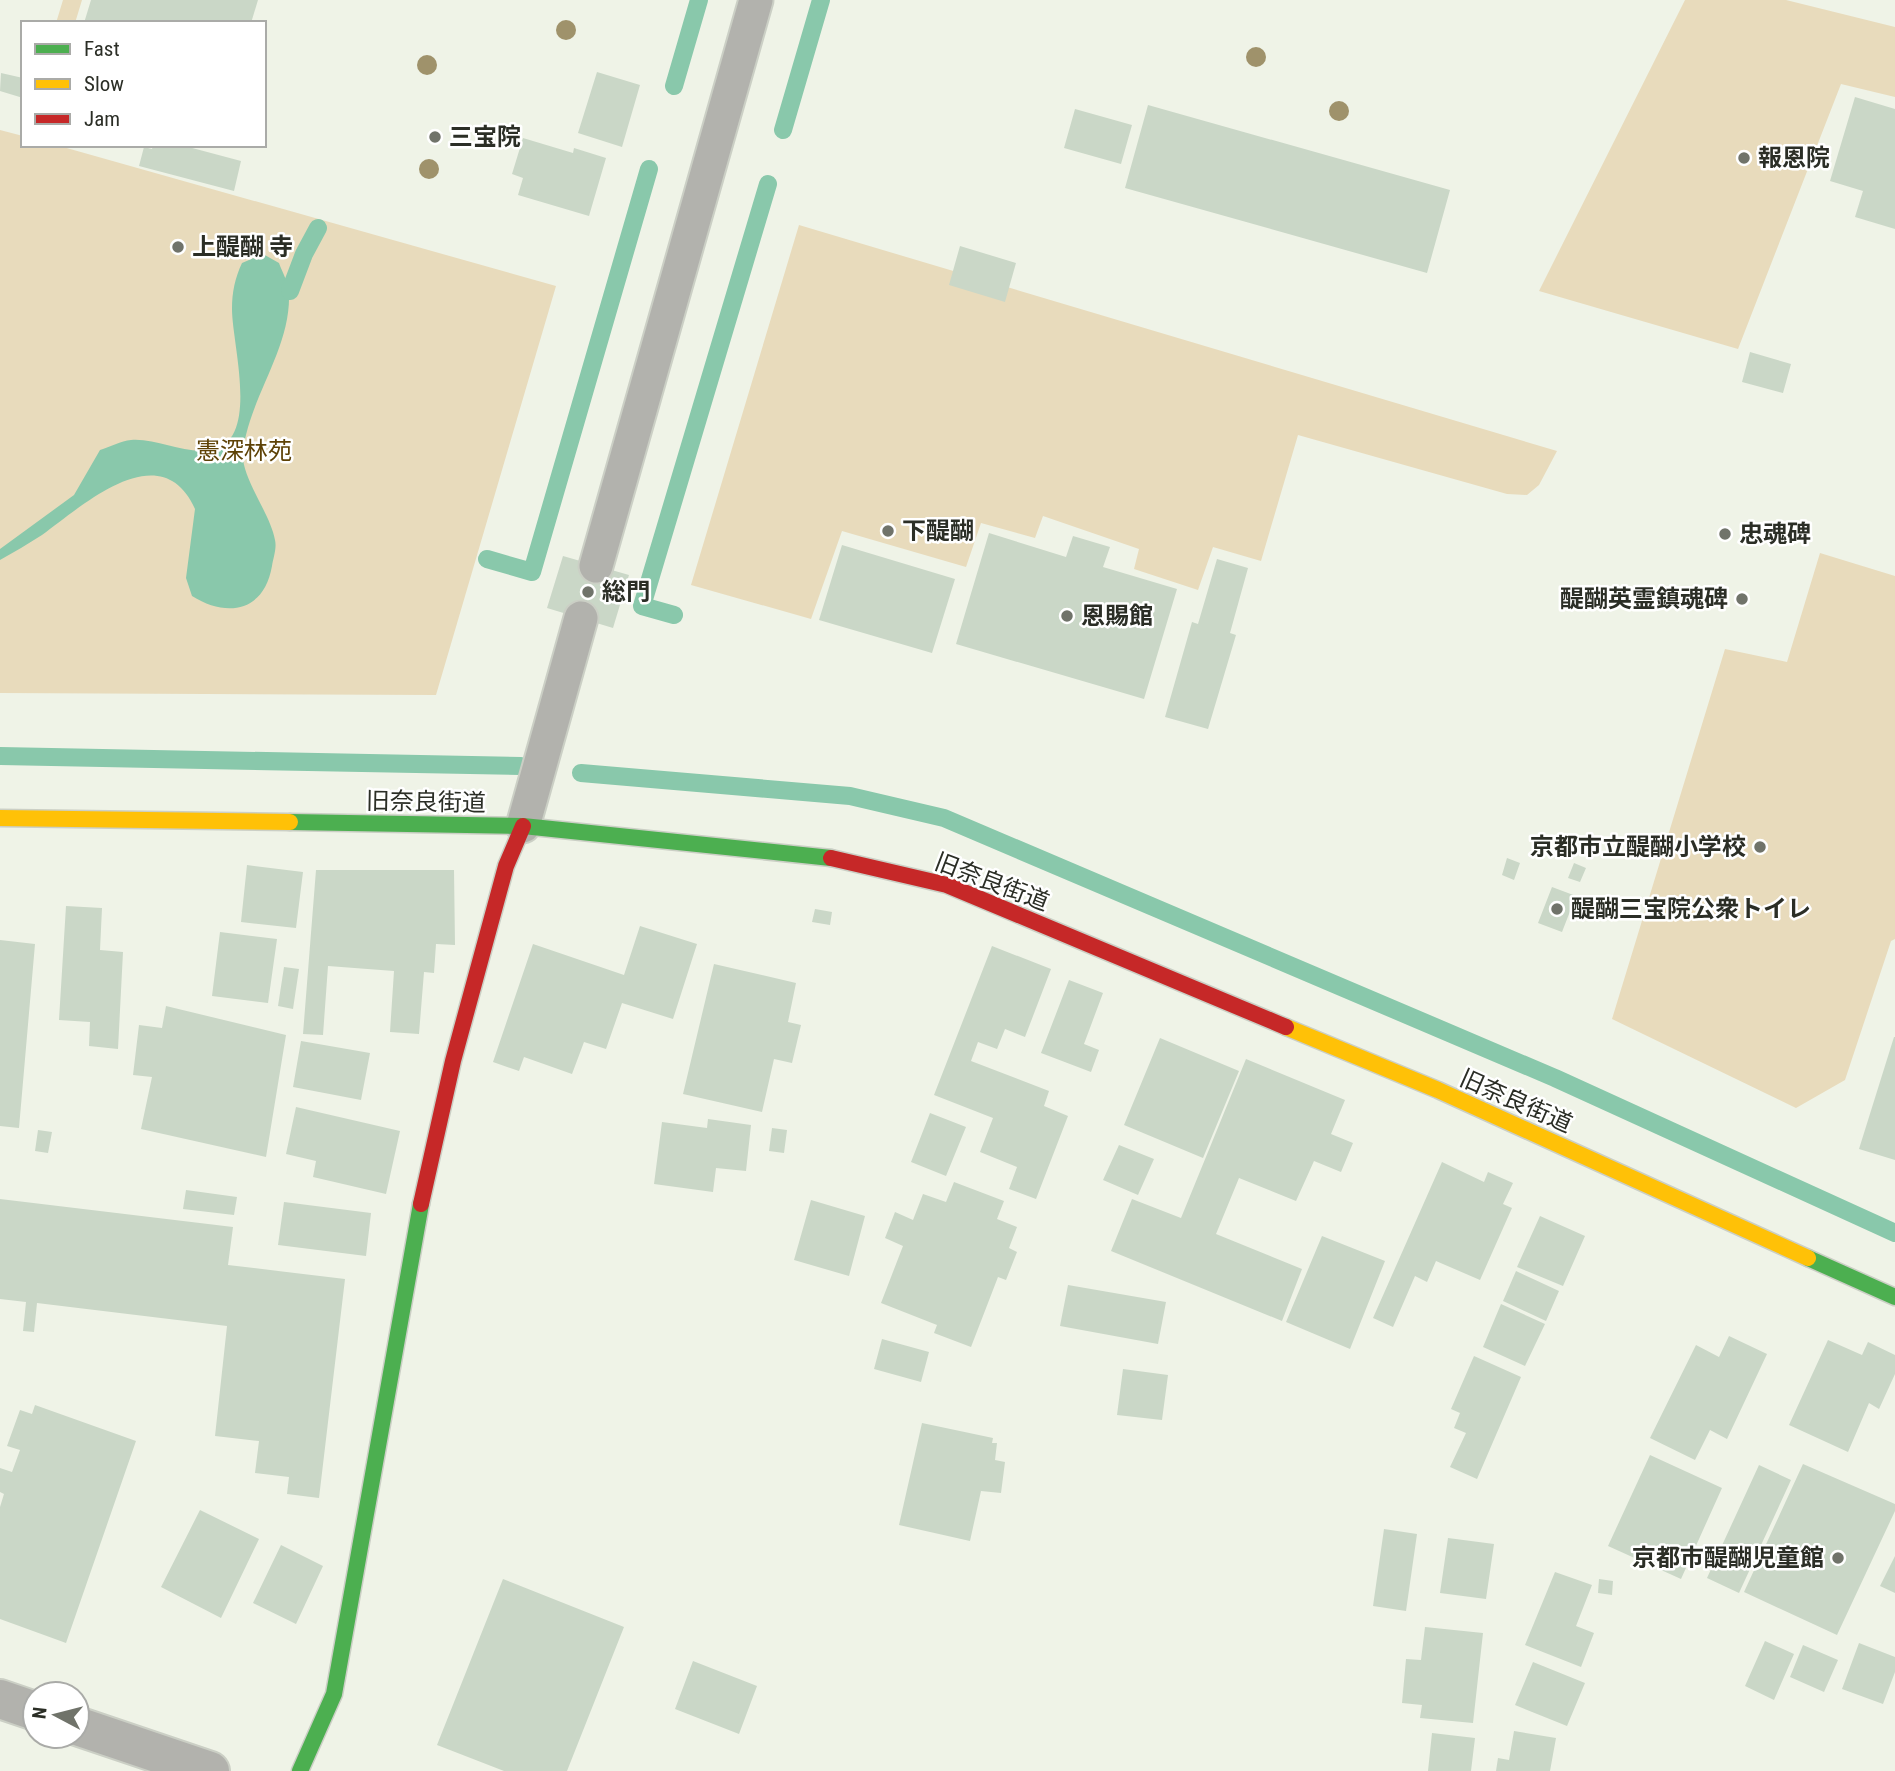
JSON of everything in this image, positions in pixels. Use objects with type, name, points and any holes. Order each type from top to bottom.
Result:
[{"type":"street","name":"旧奈良街道","points":[[0,818],[523,826],[832,858],[947,885],[1438,1090],[1895,1297]]},
{"type":"street","points":[[300,1771],[334,1693],[375,1475],[425,1178],[503,879],[523,826]]},
{"type":"street","points":[[0,1699],[21,1706]]},
{"type":"street","points":[[91,1731],[210,1771]]},
{"type":"lane","points":[[596,566],[756,0]]},
{"type":"lane","points":[[523,826],[581,618]]},
{"type":"green space","points":[[63,0],[82,0],[76,21],[57,21]]},
{"type":"green space","name":"報恩院","points":[[1685,0],[1786,0],[1895,27],[1895,97],[1841,84],[1738,349],[1539,291]]},
{"type":"green space","name":"憲深林苑","points":[[0,130],[21,135],[21,147],[63,147],[556,286],[436,695],[0,693]]},
{"type":"green space","points":[[799,225],[1557,451],[1539,485],[1527,495],[1507,494],[1298,435],[1261,561],[1213,547],[1198,590],[1134,569],[1139,549],[1043,516],[1035,538],[981,523],[966,567],[842,531],[811,619],[691,585]]},
{"type":"green space","name":"京都市立醍醐小学校","points":[[1820,553],[1895,576],[1895,939],[1891,941],[1845,1080],[1796,1108],[1612,1019],[1725,649],[1787,662]]},
{"type":"shaded area","points":[[263,254],[279,263],[289,293],[284,334],[253,411],[243,451],[246,472],[272,529],[275,543],[268,581],[261,593],[252,602],[231,608],[205,603],[192,596],[186,578],[195,509],[180,487],[162,477],[142,476],[99,494],[42,535],[0,560],[0,549],[74,495],[100,450],[131,440],[151,441],[201,451],[226,443],[235,429],[240,411],[239,367],[232,309],[234,285],[242,263]]},
{"type":"building","points":[[91,0],[258,0],[252,21],[85,21]]},
{"type":"building","points":[[597,72],[640,85],[622,147],[578,133]]},
{"type":"building","points":[[1,73],[21,78],[21,97],[0,91]]},
{"type":"building","points":[[1855,97],[1895,109],[1895,229],[1855,217],[1863,191],[1830,181]]},
{"type":"building","points":[[1148,105],[1450,190],[1427,273],[1125,188]]},
{"type":"building","points":[[1075,109],[1132,125],[1121,164],[1064,148]]},
{"type":"building","points":[[523,138],[573,153],[574,148],[606,158],[589,216],[518,195],[523,178],[512,174]]},
{"type":"building","points":[[144,147],[188,147],[241,161],[234,191],[139,166]]},
{"type":"building","points":[[960,246],[1016,263],[1005,302],[949,285]]},
{"type":"building","points":[[1750,352],[1791,364],[1783,393],[1742,382]]},
{"type":"building","name":"恩賜館","points":[[989,533],[1066,557],[1073,536],[1110,547],[1103,567],[1177,589],[1144,699],[956,644]]},
{"type":"building","points":[[842,545],[955,579],[932,653],[819,620]]},
{"type":"building","name":"総門","points":[[563,556],[629,575],[613,628],[547,608]]},
{"type":"building","points":[[1217,559],[1248,568],[1230,633],[1236,635],[1208,729],[1165,717],[1192,622],[1198,624]]},
{"type":"building","points":[[1507,858],[1520,863],[1514,880],[1502,875]]},
{"type":"building","points":[[1574,863],[1586,868],[1580,882],[1568,878]]},
{"type":"building","points":[[247,865],[303,872],[296,928],[241,922]]},
{"type":"building","points":[[316,870],[454,870],[455,945],[436,944],[434,973],[424,972],[419,1034],[390,1032],[394,971],[328,966],[323,1035],[303,1034]]},
{"type":"building","name":"醍醐三宝院公衆トイレ","points":[[1552,887],[1576,896],[1562,932],[1538,923]]},
{"type":"building","points":[[66,906],[102,908],[100,950],[123,952],[118,1049],[89,1046],[90,1022],[59,1020]]},
{"type":"building","points":[[815,909],[832,912],[830,925],[812,922]]},
{"type":"building","points":[[640,926],[697,944],[673,1019],[622,1003],[606,1049],[584,1042],[572,1074],[524,1057],[519,1071],[493,1062],[533,944],[624,975]]},
{"type":"building","points":[[220,932],[277,939],[268,1003],[212,996]]},
{"type":"building","points":[[0,940],[35,944],[19,1128],[0,1126]]},
{"type":"building","points":[[992,946],[1051,969],[1025,1037],[1005,1029],[997,1049],[978,1042],[971,1061],[1049,1091],[1044,1106],[1068,1116],[1036,1199],[1009,1189],[1017,1167],[980,1152],[993,1118],[934,1095]]},
{"type":"building","points":[[714,964],[796,983],[788,1022],[801,1025],[792,1063],[774,1059],[762,1112],[683,1094]]},
{"type":"building","points":[[284,967],[299,969],[293,1009],[278,1006]]},
{"type":"building","points":[[1069,980],[1103,993],[1084,1044],[1099,1050],[1091,1072],[1041,1053]]},
{"type":"building","points":[[166,1006],[286,1035],[266,1157],[141,1129],[152,1077],[133,1075],[139,1025],[162,1028]]},
{"type":"building","points":[[1895,1037],[1895,1160],[1859,1149]]},
{"type":"building","points":[[1160,1038],[1239,1071],[1203,1158],[1124,1125]]},
{"type":"building","points":[[301,1041],[370,1053],[361,1100],[293,1087]]},
{"type":"building","points":[[1246,1059],[1345,1100],[1331,1134],[1353,1143],[1341,1172],[1314,1161],[1296,1201],[1239,1178],[1216,1234],[1302,1269],[1282,1321],[1111,1251],[1132,1199],[1181,1218]]},
{"type":"building","points":[[296,1107],[400,1131],[386,1194],[313,1177],[316,1161],[286,1154]]},
{"type":"building","points":[[930,1113],[966,1127],[946,1176],[911,1162]]},
{"type":"building","points":[[708,1119],[751,1125],[746,1171],[716,1168],[713,1192],[654,1184],[662,1122],[707,1128]]},
{"type":"building","points":[[772,1128],[787,1130],[784,1153],[769,1151]]},
{"type":"building","points":[[38,1130],[52,1132],[48,1153],[35,1151]]},
{"type":"building","points":[[1119,1145],[1154,1159],[1138,1195],[1103,1180]]},
{"type":"building","points":[[1442,1162],[1484,1182],[1488,1172],[1513,1183],[1503,1204],[1512,1208],[1480,1280],[1436,1261],[1427,1282],[1415,1276],[1393,1327],[1373,1318]]},
{"type":"building","points":[[954,1182],[1004,1201],[997,1219],[1017,1227],[1009,1248],[1017,1252],[1006,1280],[998,1277],[971,1347],[934,1333],[937,1325],[881,1303],[903,1246],[885,1238],[895,1212],[913,1220],[923,1194],[946,1202]]},
{"type":"building","points":[[186,1190],[237,1197],[234,1215],[183,1209]]},
{"type":"building","points":[[0,1199],[233,1227],[228,1265],[345,1279],[319,1498],[287,1494],[289,1477],[255,1473],[259,1441],[215,1436],[227,1326],[37,1303],[34,1332],[23,1331],[26,1302],[0,1299]]},
{"type":"building","points":[[811,1200],[865,1216],[849,1276],[794,1260]]},
{"type":"building","points":[[284,1202],[371,1213],[366,1256],[278,1245]]},
{"type":"building","points":[[1540,1216],[1585,1236],[1563,1286],[1517,1267]]},
{"type":"building","points":[[1322,1236],[1385,1261],[1350,1349],[1286,1322]]},
{"type":"building","points":[[1516,1271],[1559,1291],[1546,1321],[1503,1301]]},
{"type":"building","points":[[1068,1285],[1166,1302],[1158,1344],[1060,1326]]},
{"type":"building","points":[[1501,1304],[1545,1324],[1525,1366],[1483,1347]]},
{"type":"building","points":[[1729,1336],[1767,1354],[1727,1439],[1710,1430],[1695,1460],[1650,1438],[1696,1345],[1719,1357]]},
{"type":"building","points":[[882,1339],[929,1352],[921,1382],[874,1369]]},
{"type":"building","points":[[1828,1340],[1862,1355],[1868,1342],[1895,1355],[1895,1374],[1879,1409],[1869,1403],[1848,1452],[1789,1425]]},
{"type":"building","points":[[1474,1356],[1521,1377],[1477,1479],[1450,1467],[1466,1433],[1454,1428],[1460,1413],[1451,1409]]},
{"type":"building","points":[[1123,1369],[1168,1375],[1162,1420],[1117,1415]]},
{"type":"building","points":[[35,1405],[136,1441],[66,1643],[0,1619],[0,1507],[4,1494],[0,1492],[0,1468],[12,1472],[20,1450],[7,1446],[20,1410],[32,1414]]},
{"type":"building","points":[[922,1423],[993,1438],[992,1443],[997,1443],[995,1460],[1005,1462],[1001,1493],[981,1491],[970,1541],[899,1525]]},
{"type":"building","points":[[1650,1455],[1722,1488],[1681,1579],[1608,1546]]},
{"type":"building","points":[[1803,1464],[1895,1504],[1895,1511],[1837,1635],[1744,1592]]},
{"type":"building","points":[[1759,1465],[1791,1480],[1739,1593],[1707,1578]]},
{"type":"building","points":[[200,1510],[259,1539],[221,1618],[161,1587]]},
{"type":"building","points":[[1384,1529],[1417,1534],[1406,1611],[1373,1606]]},
{"type":"building","points":[[1448,1538],[1494,1544],[1486,1599],[1440,1593]]},
{"type":"building","points":[[281,1545],[323,1566],[296,1624],[253,1603]]},
{"type":"building","points":[[1895,1556],[1895,1593],[1880,1586]]},
{"type":"building","points":[[1555,1572],[1592,1585],[1576,1626],[1594,1633],[1581,1667],[1525,1645]]},
{"type":"building","points":[[503,1579],[624,1627],[567,1771],[504,1771],[437,1745]]},
{"type":"building","points":[[1599,1579],[1613,1581],[1612,1595],[1598,1593]]},
{"type":"building","points":[[1425,1627],[1483,1633],[1473,1723],[1420,1718],[1422,1705],[1402,1703],[1406,1659],[1421,1660]]},
{"type":"building","points":[[1765,1641],[1794,1654],[1774,1700],[1745,1686]]},
{"type":"building","points":[[1859,1643],[1895,1657],[1895,1672],[1883,1704],[1842,1689]]},
{"type":"building","points":[[1803,1645],[1838,1660],[1824,1692],[1790,1677]]},
{"type":"building","points":[[693,1661],[757,1686],[739,1734],[675,1709]]},
{"type":"building","points":[[1533,1662],[1585,1683],[1567,1726],[1515,1705]]},
{"type":"building","points":[[1514,1731],[1556,1738],[1550,1771],[1496,1771],[1498,1758],[1509,1760]]},
{"type":"building","points":[[1432,1733],[1475,1738],[1471,1771],[1428,1771]]},
{"type":"waterway","points":[[674,86],[699,0]]},
{"type":"waterway","points":[[783,130],[821,0]]},
{"type":"waterway","points":[[487,559],[532,572],[649,169]]},
{"type":"waterway","points":[[674,615],[642,606],[768,184]]},
{"type":"waterway","points":[[290,291],[304,254],[318,228]]},
{"type":"waterway","points":[[0,756],[521,766]]},
{"type":"waterway","points":[[581,773],[850,796],[944,818],[1555,1078],[1895,1233]]},
{"type":"traffic: fast","points":[[290,822],[523,826],[831,858]]},
{"type":"traffic: fast","points":[[300,1771],[334,1694],[421,1204]]},
{"type":"traffic: fast","points":[[1808,1258],[1895,1297]]},
{"type":"traffic: slow","points":[[0,818],[290,822]]},
{"type":"traffic: slow","points":[[1286,1027],[1438,1090],[1808,1258]]},
{"type":"traffic: jam","points":[[421,1204],[453,1061],[506,866],[523,826]]},
{"type":"traffic: jam","points":[[831,858],[947,885],[1286,1027]]},
{"type":"place","name":"三宝院","points":[[435,137]]},
{"type":"place","name":"報恩院","points":[[1744,158]]},
{"type":"place","name":"上醍醐 寺","points":[[178,247]]},
{"type":"place","name":"下醍醐","points":[[888,531]]},
{"type":"place","name":"忠魂碑","points":[[1725,534]]},
{"type":"place","name":"総門","points":[[588,592]]},
{"type":"place","name":"醍醐英霊鎮魂碑","points":[[1742,599]]},
{"type":"place","name":"恩賜館","points":[[1067,616]]},
{"type":"place","name":"京都市立醍醐小学校","points":[[1760,847]]},
{"type":"place","name":"醍醐三宝院公衆トイレ","points":[[1557,909]]},
{"type":"place","name":"京都市醍醐児童館","points":[[1838,1558]]}]
